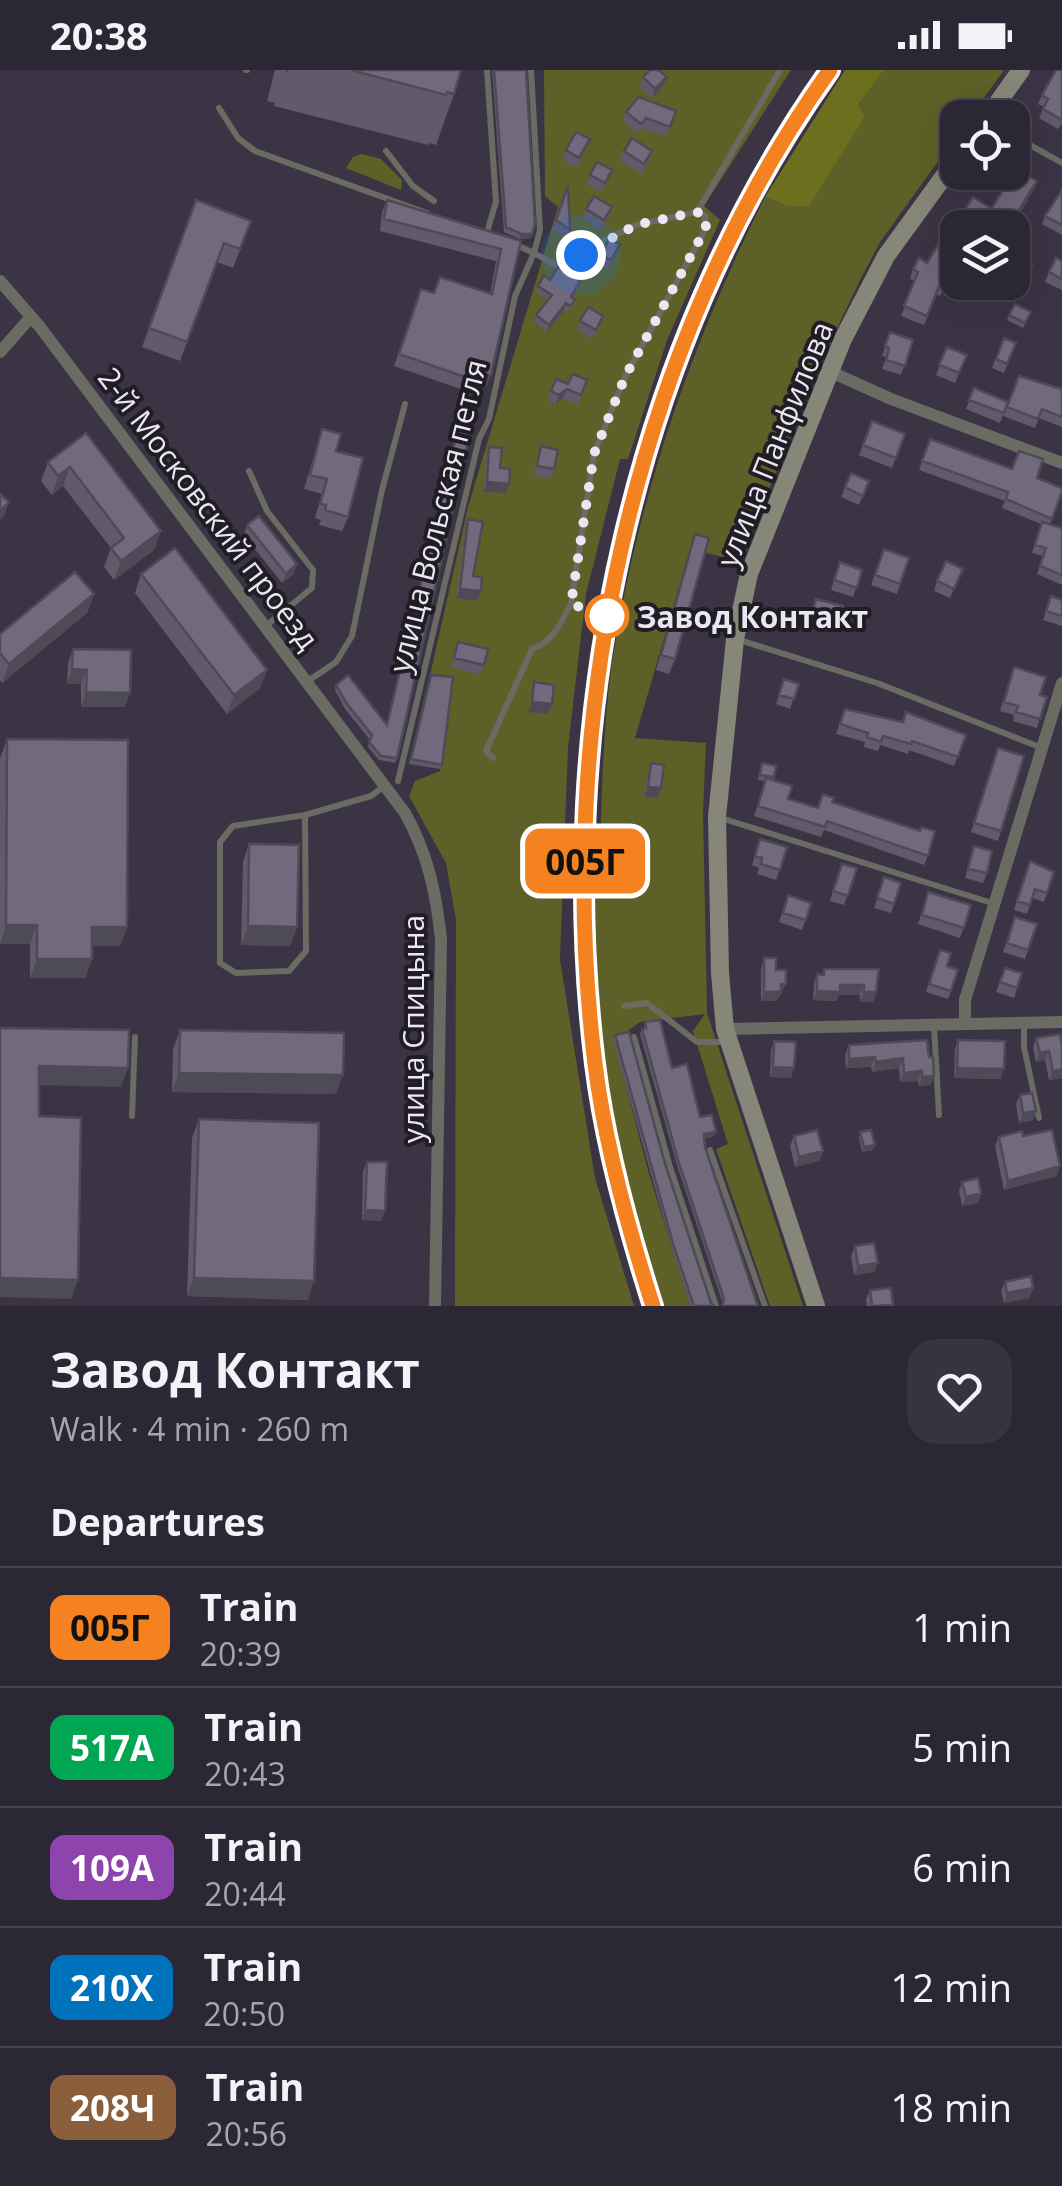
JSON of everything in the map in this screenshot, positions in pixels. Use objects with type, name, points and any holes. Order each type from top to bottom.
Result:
[{"type":"main road","points":[[1000,100],[1021,70]]},
{"type":"main road","name":"улица Панфилова","points":[[816,1306],[727,1036],[720,974],[717,817],[735,639],[749,574],[829,371],[886,256],[940,182]]},
{"type":"street","name":"2-й Московский проезд","points":[[0,281],[267,625],[373,769]]},
{"type":"street","points":[[0,352],[30,318]]},
{"type":"street","points":[[829,371],[891,399],[1062,463]]},
{"type":"street","points":[[965,1022],[966,1000],[1062,683]]},
{"type":"street","name":"улица Спицына","points":[[373,769],[392,783],[420,839],[436,889],[441,940],[435,1306]]},
{"type":"street","points":[[727,1036],[933,1023],[1062,1022]]},
{"type":"lane","points":[[487,232],[496,202],[488,70]]},
{"type":"lane","name":"улица Вольская петля","points":[[392,783],[478,438],[489,419],[515,296],[540,230],[531,70]]},
{"type":"lane","points":[[697,212],[780,70]]},
{"type":"lane","points":[[219,108],[238,138],[256,150],[302,170],[366,188],[444,218]]},
{"type":"lane","points":[[1030,145],[1062,163]]},
{"type":"lane","points":[[386,150],[413,186],[434,201]]},
{"type":"lane","points":[[470,226],[561,268],[636,225],[697,212],[705,216],[706,228],[625,377],[594,454],[571,604],[544,646],[532,649],[486,751],[493,758]]},
{"type":"lane","points":[[308,681],[336,662],[352,636],[404,404]]},
{"type":"lane","points":[[249,471],[267,510],[313,570],[312,588],[267,625]]},
{"type":"lane","points":[[735,639],[877,683],[1042,748]]},
{"type":"lane","points":[[305,815],[306,951],[290,971],[236,973],[220,963],[220,842],[233,826],[305,815],[371,796],[392,783]]},
{"type":"lane","points":[[717,817],[996,904]]},
{"type":"lane","points":[[624,1006],[647,1004],[697,1042],[727,1036]]},
{"type":"lane","points":[[933,1023],[940,1115]]},
{"type":"lane","points":[[1024,1023],[1024,1047],[1040,1118]]},
{"type":"lane","points":[[132,1116],[135,1037]]},
{"type":"lane","points":[[634,1037],[670,1167],[716,1306]]},
{"type":"lane","points":[[710,1150],[765,1306]]},
{"type":"green space","points":[[544,70],[791,70],[704,206],[720,220],[667,340],[628,459],[620,459],[586,594],[568,747],[560,960],[595,1178],[634,1306],[455,1306],[456,920],[446,863],[409,796],[415,781],[440,771],[445,743],[429,680],[468,507],[558,207],[545,196]]},
{"type":"green space","points":[[884,70],[1004,70],[982,100],[940,100],[940,159],[880,242],[860,280],[819,366],[740,561],[690,549],[635,738],[706,743],[703,813],[707,1013],[803,1306],[770,1306],[716,1149],[728,1144],[693,1031],[705,1014],[640,1022],[614,1041],[649,1174],[690,1306],[662,1306],[613,1128],[596,987],[592,853],[600,853],[612,663],[652,483],[713,309],[765,197],[787,206],[865,116],[858,105]]},
{"type":"green space","points":[[362,154],[381,159],[402,180],[401,190],[346,168],[353,157]]},
{"type":"shaded area","points":[[845,70],[884,70],[858,105],[865,116],[809,206],[787,206],[765,197]]},
{"type":"building","points":[[351,70],[461,70],[454,94],[446,95]]},
{"type":"building","points":[[494,70],[526,70],[535,224],[532,234],[506,227]]},
{"type":"building","points":[[650,70],[659,70],[667,77],[655,89],[643,77]]},
{"type":"building","points":[[1056,70],[1062,70],[1062,120],[1043,109],[1048,99],[1042,95]]},
{"type":"building","points":[[639,97],[676,111],[670,127],[646,118],[641,124],[626,112]]},
{"type":"building","points":[[576,132],[590,139],[579,158],[566,150]]},
{"type":"building","points":[[632,138],[652,151],[644,164],[624,151]]},
{"type":"building","points":[[597,162],[612,170],[605,183],[590,175]]},
{"type":"building","points":[[1030,177],[1037,181],[1019,210],[991,209],[1003,190],[1030,190]]},
{"type":"building","points":[[568,186],[570,230],[556,220]]},
{"type":"building","points":[[1062,190],[1062,225],[1045,216]]},
{"type":"building","points":[[594,196],[612,207],[604,220],[586,209]]},
{"type":"building","points":[[973,197],[989,207],[987,210],[965,210]]},
{"type":"building","points":[[196,200],[251,221],[240,249],[224,243],[187,342],[149,328]]},
{"type":"building","points":[[387,200],[521,241],[491,375],[484,374],[482,383],[399,354],[421,289],[434,293],[440,277],[492,294],[501,249],[384,219]]},
{"type":"building","points":[[609,239],[620,244],[611,260],[600,255]]},
{"type":"building","points":[[940,241],[940,284],[927,316],[904,306],[918,272],[913,269],[919,258],[927,263]]},
{"type":"building","points":[[1056,258],[1062,261],[1062,279],[1049,272]]},
{"type":"building","points":[[558,267],[580,281],[571,297],[575,300],[570,306],[566,303],[549,325],[536,315],[552,295],[538,286],[544,275],[550,280]]},
{"type":"building","points":[[1015,304],[1031,312],[1025,323],[1009,315]]},
{"type":"building","points":[[588,307],[603,316],[596,330],[580,321]]},
{"type":"building","points":[[890,332],[913,340],[905,366],[886,360]]},
{"type":"building","points":[[1004,338],[1016,343],[1007,364],[996,359]]},
{"type":"building","points":[[947,347],[967,355],[959,373],[939,365]]},
{"type":"building","points":[[573,374],[587,380],[581,395],[567,389],[559,395],[551,391],[556,379],[568,384]]},
{"type":"building","points":[[1019,376],[1062,389],[1062,417],[1042,409],[1038,419],[1007,407]]},
{"type":"building","points":[[974,388],[1008,402],[1004,413],[969,400]]},
{"type":"building","points":[[461,415],[473,419],[397,758],[381,756],[369,742],[372,735],[336,685],[348,675],[387,725]]},
{"type":"building","points":[[872,421],[905,434],[896,458],[863,445]]},
{"type":"building","points":[[322,429],[341,434],[336,451],[363,458],[348,517],[325,510],[326,505],[320,504],[327,479],[310,475]]},
{"type":"building","points":[[86,433],[161,531],[121,561],[111,548],[124,538],[70,467],[58,476],[48,462]]},
{"type":"building","points":[[930,439],[1012,469],[1019,451],[1043,459],[1037,478],[1062,488],[1052,519],[1006,499],[1008,492],[922,461]]},
{"type":"building","points":[[541,446],[558,450],[554,469],[537,466]]},
{"type":"building","points":[[489,447],[502,448],[500,468],[510,469],[509,484],[487,482]]},
{"type":"building","points":[[851,473],[869,481],[863,496],[845,487]]},
{"type":"building","points":[[0,494],[9,502],[0,511]]},
{"type":"building","points":[[259,516],[297,564],[286,574],[247,525]]},
{"type":"building","points":[[468,519],[483,522],[473,576],[482,577],[481,591],[460,589]]},
{"type":"building","points":[[1042,522],[1062,528],[1062,575],[1040,566],[1046,548],[1035,545]]},
{"type":"building","points":[[695,534],[709,538],[675,659],[661,655]]},
{"type":"building","points":[[175,548],[267,670],[234,695],[141,574]]},
{"type":"building","points":[[884,549],[909,558],[900,584],[875,575]]},
{"type":"building","points":[[946,561],[963,569],[954,589],[937,581]]},
{"type":"building","points":[[840,562],[862,570],[857,588],[834,580]]},
{"type":"building","points":[[75,572],[94,594],[9,664],[0,653],[0,634]]},
{"type":"building","points":[[1051,596],[1062,600],[1062,616],[1046,611]]},
{"type":"building","points":[[816,599],[843,606],[839,620],[812,613]]},
{"type":"building","points":[[458,642],[488,649],[484,665],[454,658]]},
{"type":"building","points":[[73,649],[131,650],[130,693],[86,692],[87,670],[72,669]]},
{"type":"building","points":[[1014,667],[1046,677],[1040,695],[1047,697],[1040,719],[1016,712],[1018,706],[1004,702]]},
{"type":"building","points":[[431,675],[453,677],[442,765],[411,759]]},
{"type":"building","points":[[784,679],[799,684],[794,699],[779,695]]},
{"type":"building","points":[[534,682],[554,685],[552,704],[532,702]]},
{"type":"building","points":[[845,709],[903,722],[906,712],[966,735],[958,757],[912,741],[911,744],[883,736],[881,742],[867,737],[868,733],[840,724]]},
{"type":"building","points":[[7,739],[128,740],[127,927],[92,927],[92,959],[37,959],[37,925],[6,925]]},
{"type":"building","points":[[998,748],[1024,756],[1001,831],[974,823]]},
{"type":"building","points":[[651,763],[664,765],[661,788],[648,787]]},
{"type":"building","points":[[762,763],[776,766],[774,777],[760,775]]},
{"type":"building","points":[[766,778],[792,786],[788,799],[818,808],[823,794],[834,798],[832,802],[920,831],[921,827],[935,831],[928,856],[827,821],[825,827],[758,806]]},
{"type":"building","points":[[760,839],[787,847],[780,870],[761,864],[762,858],[755,856]]},
{"type":"building","points":[[249,844],[299,845],[297,927],[248,926]]},
{"type":"building","points":[[974,846],[992,851],[987,873],[968,869]]},
{"type":"building","points":[[1030,861],[1054,872],[1047,893],[1035,889],[1030,905],[1017,901]]},
{"type":"building","points":[[842,864],[857,868],[848,896],[833,891]]},
{"type":"building","points":[[884,877],[901,883],[894,904],[877,898]]},
{"type":"building","points":[[928,892],[971,905],[964,928],[922,915]]},
{"type":"building","points":[[788,895],[811,903],[806,920],[783,913]]},
{"type":"building","points":[[1015,917],[1037,924],[1028,950],[1007,943]]},
{"type":"building","points":[[940,950],[951,953],[947,966],[958,970],[951,991],[929,984]]},
{"type":"building","points":[[764,958],[776,958],[776,970],[786,970],[786,984],[781,984],[781,992],[764,992]]},
{"type":"building","points":[[1005,968],[1022,973],[1017,988],[1000,982]]},
{"type":"building","points":[[824,969],[879,969],[876,992],[864,992],[864,985],[840,985],[840,992],[817,991],[817,974],[824,975]]},
{"type":"building","points":[[660,1020],[672,1068],[687,1064],[700,1117],[712,1115],[716,1132],[704,1134],[705,1147],[758,1306],[722,1306],[724,1299],[678,1160],[642,1029],[646,1028],[645,1022]]},
{"type":"building","points":[[0,1028],[129,1030],[128,1068],[39,1066],[39,1116],[81,1118],[78,1280],[0,1278]]},
{"type":"building","points":[[180,1030],[344,1033],[343,1075],[179,1073]]},
{"type":"building","points":[[629,1032],[665,1164],[714,1306],[694,1306],[674,1247],[615,1035]]},
{"type":"building","points":[[1060,1034],[1062,1069],[1053,1071],[1049,1051],[1040,1053],[1036,1038]]},
{"type":"building","points":[[927,1040],[934,1076],[922,1077],[922,1071],[904,1073],[903,1058],[876,1062],[875,1057],[849,1059],[849,1045]]},
{"type":"building","points":[[958,1040],[1005,1041],[1004,1069],[957,1068]]},
{"type":"building","points":[[774,1041],[796,1042],[794,1068],[773,1067]]},
{"type":"building","points":[[1032,1093],[1036,1111],[1023,1113],[1020,1095]]},
{"type":"building","points":[[199,1119],[319,1123],[314,1281],[194,1278]]},
{"type":"building","points":[[817,1130],[823,1151],[799,1157],[794,1136]]},
{"type":"building","points":[[871,1130],[875,1145],[864,1147],[860,1132]]},
{"type":"building","points":[[1052,1130],[1060,1166],[1008,1181],[999,1137]]},
{"type":"building","points":[[367,1162],[387,1162],[385,1211],[365,1210]]},
{"type":"building","points":[[978,1178],[981,1193],[966,1197],[962,1182]]},
{"type":"building","points":[[874,1243],[878,1263],[858,1266],[855,1246]]},
{"type":"building","points":[[1031,1276],[1033,1288],[1007,1293],[1005,1282]]},
{"type":"building","points":[[891,1288],[893,1305],[872,1306],[870,1290]]},
{"type":"railway","points":[[653,1306],[618,1186],[595,1064],[585,935],[586,805],[598,674],[622,545],[657,418],[703,296],[761,179],[830,70]]},
{"type":"train","name":"005Г","points":[[653,1306],[615,1168],[595,1067],[585,959],[585,839],[591,731],[601,650],[621,542],[650,438],[683,347],[724,254],[768,170],[830,70]]},
{"type":"place","name":"Завод Контакт","points":[[607,616]]},
{"type":"route","points":[[581,255],[636,225],[697,212],[705,216],[706,228],[625,377],[594,454],[571,604],[607,616]]}]
